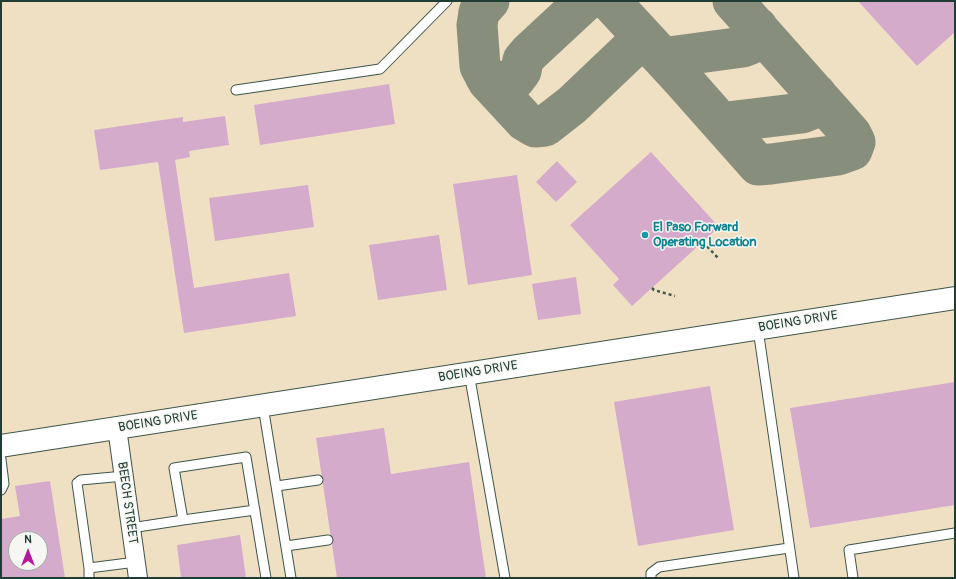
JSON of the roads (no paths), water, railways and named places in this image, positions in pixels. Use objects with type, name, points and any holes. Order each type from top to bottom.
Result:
[{"type":"street","name":"BOEING DRIVE","points":[[1,446],[955,298]]},
{"type":"street","name":"BEECH STREET","points":[[117,428],[137,570]]},
{"type":"lane","points":[[236,90],[380,69],[447,1]]},
{"type":"lane","points":[[758,328],[794,578]]},
{"type":"lane","points":[[469,373],[505,578]]},
{"type":"lane","points":[[263,406],[291,578]]},
{"type":"lane","points":[[183,520],[174,468],[246,457],[266,578]]},
{"type":"lane","points":[[1,459],[4,484],[1,490]]},
{"type":"lane","points":[[89,578],[89,568],[76,483],[81,480],[124,476]]},
{"type":"lane","points":[[277,486],[318,480]]},
{"type":"lane","points":[[131,528],[255,510]]},
{"type":"lane","points":[[853,578],[849,550],[955,533]]},
{"type":"lane","points":[[286,546],[328,540]]},
{"type":"lane","points":[[651,578],[651,573],[659,567],[789,548]]},
{"type":"lane","points":[[89,568],[137,570]]},
{"type":"place","name":"El Paso Forward Operating Location","points":[[645,235]]}]
